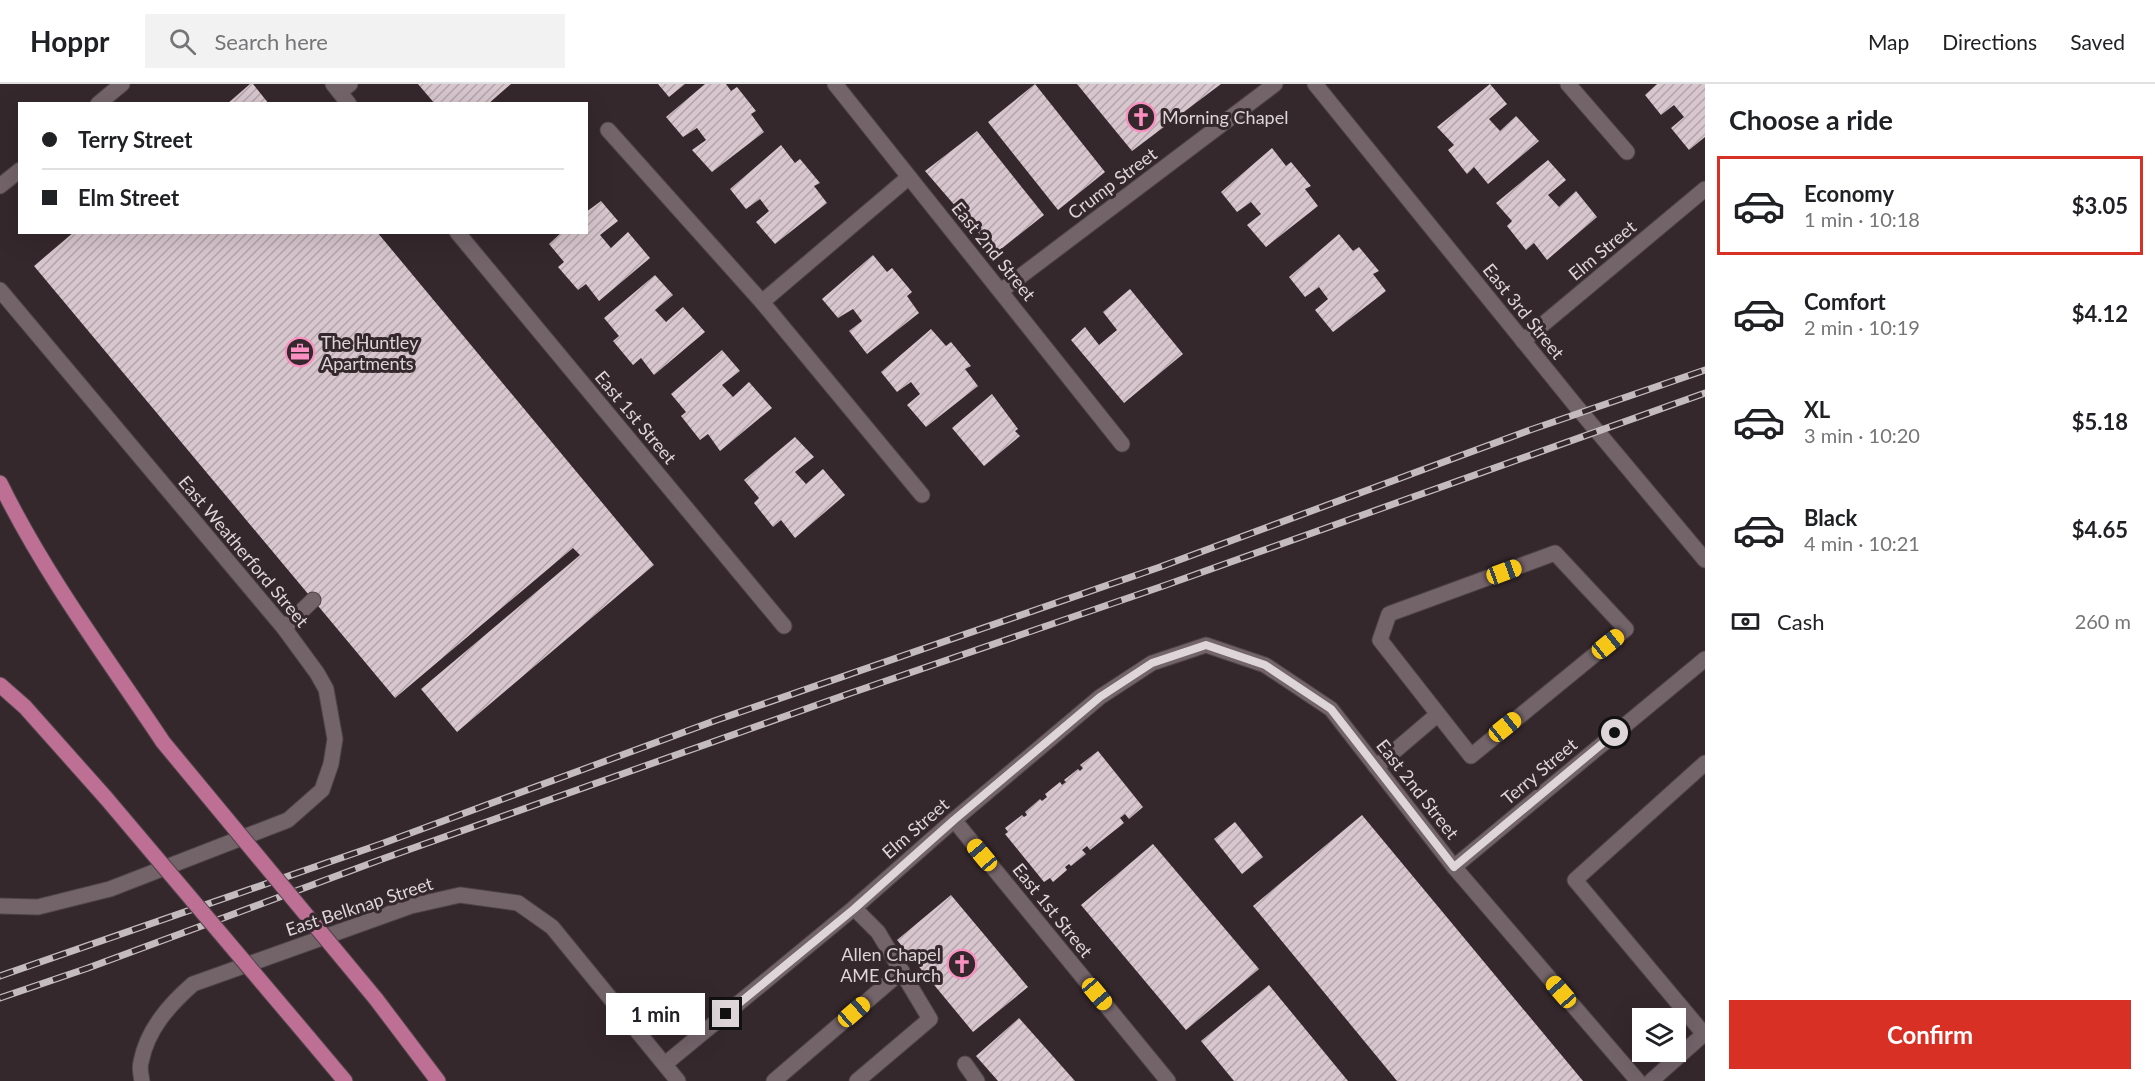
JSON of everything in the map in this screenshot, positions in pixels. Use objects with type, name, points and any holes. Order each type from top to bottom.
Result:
[{"type":"main road","points":[[0,483],[30,539],[163,742],[376,999],[438,1081]]},
{"type":"main road","points":[[0,685],[25,707],[106,798],[345,1081]]},
{"type":"street","points":[[101,102],[122,84]]},
{"type":"street","name":"East 2nd Street","points":[[835,84],[1122,444]]},
{"type":"street","name":"Crump Street","points":[[1001,291],[1275,84]]},
{"type":"street","name":"East 3rd Street","points":[[1315,84],[1523,341],[1705,560]]},
{"type":"street","points":[[1569,84],[1627,152]]},
{"type":"street","points":[[608,130],[762,302],[922,495]]},
{"type":"street","points":[[0,186],[18,172]]},
{"type":"street","points":[[762,302],[909,177]]},
{"type":"street","name":"Elm Street","points":[[1523,341],[1705,189]]},
{"type":"street","name":"East 1st Street","points":[[459,234],[784,626]]},
{"type":"street","name":"East Weatherford Street","points":[[0,290],[284,628],[326,689],[335,739],[331,764],[322,790],[288,820],[110,890],[38,906],[0,906]]},
{"type":"street","points":[[1555,553],[1626,629],[1471,756],[1438,714],[1380,640],[1389,614],[1555,553]]},
{"type":"street","points":[[284,628],[313,600]]},
{"type":"street","name":"East 2nd Street","points":[[1206,645],[1265,665],[1331,709],[1454,867],[1638,1081]]},
{"type":"street","name":"Elm Street","points":[[665,1064],[854,909],[954,820],[1100,697],[1152,663],[1206,645]]},
{"type":"street","name":"Terry Street","points":[[1454,867],[1705,659]]},
{"type":"street","points":[[1376,767],[1438,714]]},
{"type":"street","points":[[1651,1081],[1705,1033],[1575,880],[1705,763]]},
{"type":"street","name":"East 1st Street","points":[[954,820],[1168,1081]]},
{"type":"street","name":"East Belknap Street","points":[[142,1081],[140,1063],[153,1029],[174,1001],[193,984],[411,906],[460,895],[518,903],[552,927],[665,1064]]},
{"type":"street","points":[[854,909],[878,932],[930,1019],[857,1081]]},
{"type":"street","points":[[774,1081],[902,971]]},
{"type":"street","points":[[665,1064],[678,1081]]},
{"type":"street","points":[[965,1065],[977,1081]]},
{"type":"building","points":[[250,84],[253,84],[267,102],[229,102]]},
{"type":"building","points":[[418,84],[511,84],[490,102],[433,102]]},
{"type":"building","points":[[658,84],[685,84],[669,97]]},
{"type":"building","points":[[705,84],[726,84],[731,91],[737,87],[756,111],[751,114],[764,132],[712,172],[692,150],[706,140],[697,128],[683,137],[666,117]]},
{"type":"building","points":[[1035,84],[1105,172],[1058,210],[988,122]]},
{"type":"building","name":"Morning Chapel","points":[[1077,84],[1221,84],[1132,151]]},
{"type":"building","points":[[1490,84],[1507,104],[1489,119],[1500,131],[1516,116],[1539,141],[1488,184],[1474,167],[1467,174],[1448,150],[1454,145],[1437,127]]},
{"type":"building","points":[[1657,84],[1705,84],[1705,137],[1689,150],[1671,128],[1684,117],[1674,105],[1661,115],[1645,95]]},
{"type":"building","points":[[977,131],[1044,215],[996,253],[925,171]]},
{"type":"building","points":[[781,145],[795,163],[800,159],[820,183],[814,186],[827,203],[775,244],[756,222],[769,211],[760,199],[746,209],[730,189]]},
{"type":"building","points":[[1272,148],[1286,166],[1291,162],[1311,186],[1305,189],[1318,206],[1266,247],[1247,225],[1261,214],[1251,202],[1237,212],[1221,192]]},
{"type":"building","points":[[1548,160],[1566,180],[1548,195],[1559,207],[1576,191],[1597,217],[1547,260],[1534,243],[1526,250],[1507,226],[1512,221],[1496,203]]},
{"type":"building","points":[[601,201],[618,221],[600,235],[611,248],[628,232],[650,258],[599,301],[586,284],[578,290],[558,267],[564,262],[549,244],[560,234],[588,234],[588,211]]},
{"type":"building","points":[[72,234],[379,234],[654,565],[457,732],[421,689],[580,555],[573,548],[395,698],[34,266]]},
{"type":"building","points":[[1339,234],[1353,251],[1359,247],[1379,271],[1373,274],[1386,291],[1333,332],[1315,310],[1328,299],[1319,287],[1305,297],[1289,277]]},
{"type":"building","points":[[873,255],[887,272],[892,268],[912,292],[907,296],[919,313],[867,354],[849,331],[862,321],[853,309],[838,318],[822,299]]},
{"type":"building","points":[[655,275],[673,295],[655,310],[666,322],[683,307],[705,332],[654,375],[641,358],[633,365],[613,341],[619,336],[604,318]]},
{"type":"building","points":[[1130,289],[1183,354],[1124,403],[1071,340],[1085,327],[1099,345],[1117,330],[1103,312]]},
{"type":"building","points":[[931,329],[946,346],[951,342],[971,366],[965,369],[978,386],[926,427],[907,405],[920,394],[911,382],[897,392],[881,372]]},
{"type":"building","points":[[722,350],[740,371],[722,385],[733,397],[749,382],[772,408],[720,451],[708,434],[700,440],[681,416],[686,412],[671,394]]},
{"type":"building","points":[[992,394],[1018,429],[1015,431],[1020,436],[984,466],[952,428]]},
{"type":"building","points":[[795,437],[814,457],[795,472],[806,484],[823,469],[845,495],[795,538],[781,520],[773,527],[754,503],[759,498],[744,480]]},
{"type":"building","points":[[1098,751],[1143,807],[1129,819],[1125,814],[1120,818],[1124,823],[1090,850],[1087,846],[1082,850],[1086,854],[1071,866],[1069,864],[1065,867],[1067,870],[1053,882],[1050,878],[1044,882],[1005,834],[1008,832],[1005,828],[1022,815],[1024,817],[1027,815],[1025,812],[1040,799],[1042,801],[1047,797],[1045,794],[1060,782],[1062,785],[1066,782],[1064,780],[1078,769],[1080,771],[1083,768],[1080,765]]},
{"type":"building","points":[[1362,815],[1583,1081],[1397,1081],[1253,906]]},
{"type":"building","points":[[1235,822],[1263,857],[1242,874],[1214,839]]},
{"type":"building","points":[[1153,844],[1259,969],[1186,1030],[1081,905]]},
{"type":"building","name":"Allen Chapel AME Church","points":[[951,895],[1028,987],[973,1032],[897,940]]},
{"type":"building","points":[[1269,985],[1348,1081],[1234,1081],[1201,1041]]},
{"type":"building","points":[[1019,1018],[1075,1081],[998,1081],[976,1056]]},
{"type":"railway","points":[[0,976],[381,844],[714,721],[1160,567],[1530,430],[1705,370]]},
{"type":"railway","points":[[0,998],[88,968],[385,858],[848,694],[1166,585],[1705,393]]},
{"type":"place","name":"Morning Chapel","points":[[1141,117]]},
{"type":"place","name":"The Huntley Apartments","points":[[300,352]]},
{"type":"place","name":"Allen Chapel AME Church","points":[[962,964]]},
{"type":"route","points":[[726,1014],[854,909],[954,820],[1100,697],[1152,663],[1206,645],[1265,665],[1331,709],[1454,867],[1615,733]]}]
